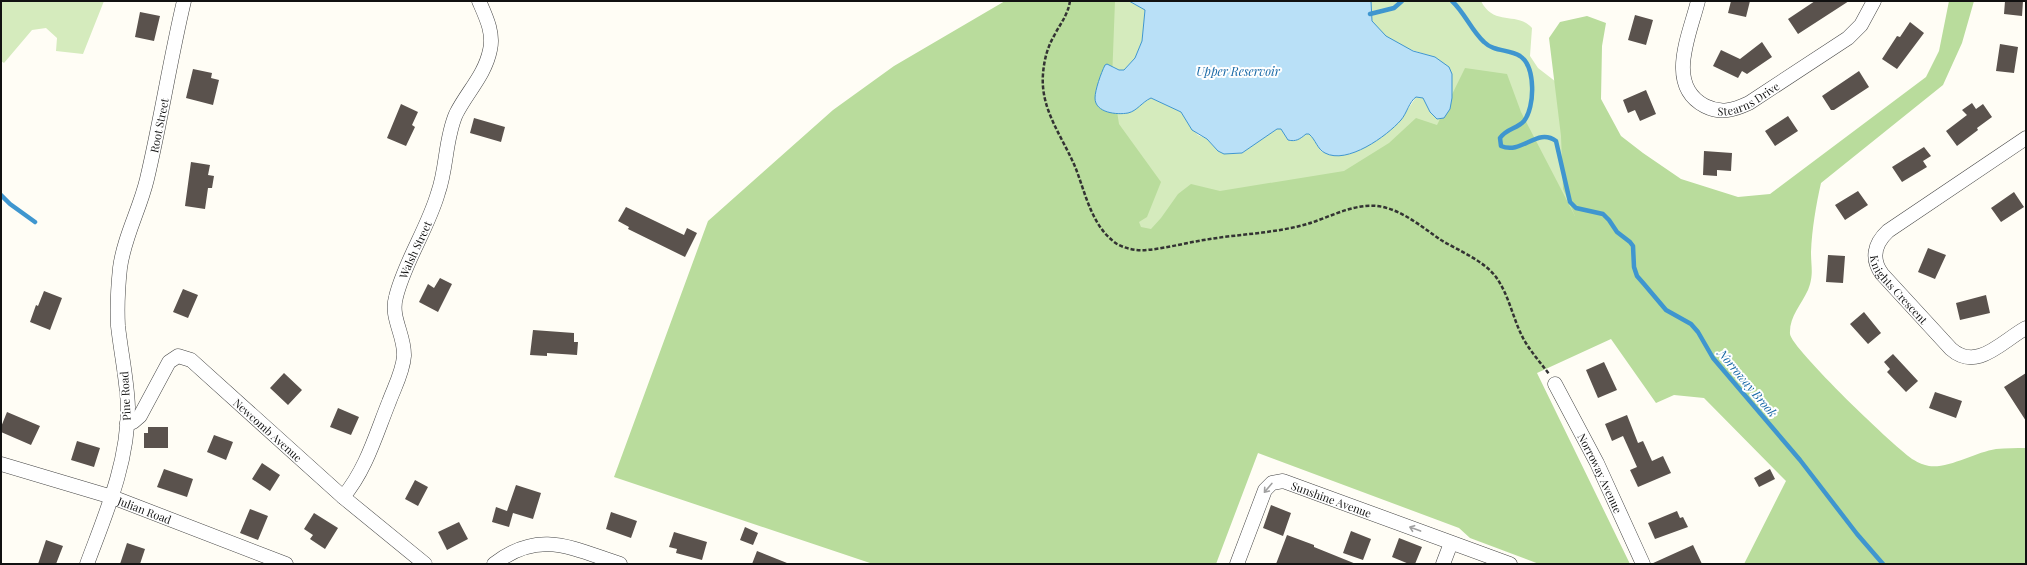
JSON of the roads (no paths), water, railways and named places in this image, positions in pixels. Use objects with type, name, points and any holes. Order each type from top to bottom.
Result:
[{"type":"street","name":"Root Street","points":[[124,247],[142,200],[170,61],[184,1]]},
{"type":"street","name":"Walsh Street","points":[[343,497],[355,482],[364,464],[402,367],[403,345],[395,316],[396,297],[439,192],[449,137],[456,114],[482,73],[490,51],[492,40],[490,29],[479,1]]},
{"type":"street","name":"Stearns Drive","points":[[1698,1],[1684,57],[1683,79],[1690,93],[1703,105],[1724,111],[1749,104],[1848,38],[1860,25],[1874,1]]},
{"type":"street","name":"Knights Crescent","points":[[2026,138],[1888,231],[1880,240],[1875,257],[1876,264],[1882,274],[1951,349],[1962,357],[1968,359],[1982,356],[2026,328]]},
{"type":"street","name":"Pine Road","points":[[87,564],[112,497],[122,459],[127,423],[128,406],[118,325],[118,303],[124,247]]},
{"type":"street","name":"Newcomb Avenue","points":[[127,423],[133,422],[140,416],[168,362],[178,356],[186,357],[343,497],[425,564]]},
{"type":"street","name":"Norroway Avenue","points":[[1555,384],[1597,463],[1642,564]]},
{"type":"street","name":"Julian Road","points":[[1,464],[112,497],[286,564]]},
{"type":"street","name":"Sunshine Avenue","points":[[1238,564],[1262,496],[1268,486],[1277,481],[1288,482],[1510,564]]},
{"type":"street","points":[[1443,564],[1451,542]]},
{"type":"street","points":[[494,564],[508,554],[524,546],[546,543],[568,547],[620,564]]},
{"type":"water","name":"Upper Reservoir","points":[[1129,1],[1371,1],[1372,21],[1386,36],[1413,51],[1435,57],[1449,67],[1452,74],[1452,98],[1450,109],[1444,118],[1437,119],[1430,112],[1423,98],[1416,97],[1395,127],[1377,141],[1355,152],[1344,155],[1334,156],[1325,153],[1320,149],[1309,134],[1306,134],[1300,139],[1291,141],[1288,140],[1281,129],[1277,129],[1242,153],[1224,154],[1218,151],[1207,139],[1192,130],[1181,112],[1151,98],[1134,110],[1123,114],[1107,112],[1096,103],[1096,91],[1105,65],[1107,64],[1119,70],[1124,70],[1135,58],[1142,41],[1145,10]]},
{"type":"waterway","name":"Norroway Brook","points":[[1370,14],[1394,8],[1402,1]]},
{"type":"waterway","name":"Norroway Brook","points":[[1452,1],[1484,42],[1497,49],[1511,52],[1520,56],[1525,61],[1529,69],[1532,97],[1528,115],[1521,124],[1509,130],[1500,138],[1501,146],[1509,148],[1516,147],[1542,137],[1556,141],[1570,202],[1576,208],[1603,214],[1617,232],[1630,242],[1633,246],[1634,267],[1637,276],[1666,310],[1691,324],[1698,332],[1713,358],[1800,460],[1857,534],[1883,564]]},
{"type":"waterway","points":[[1,195],[10,204],[35,222]]}]
